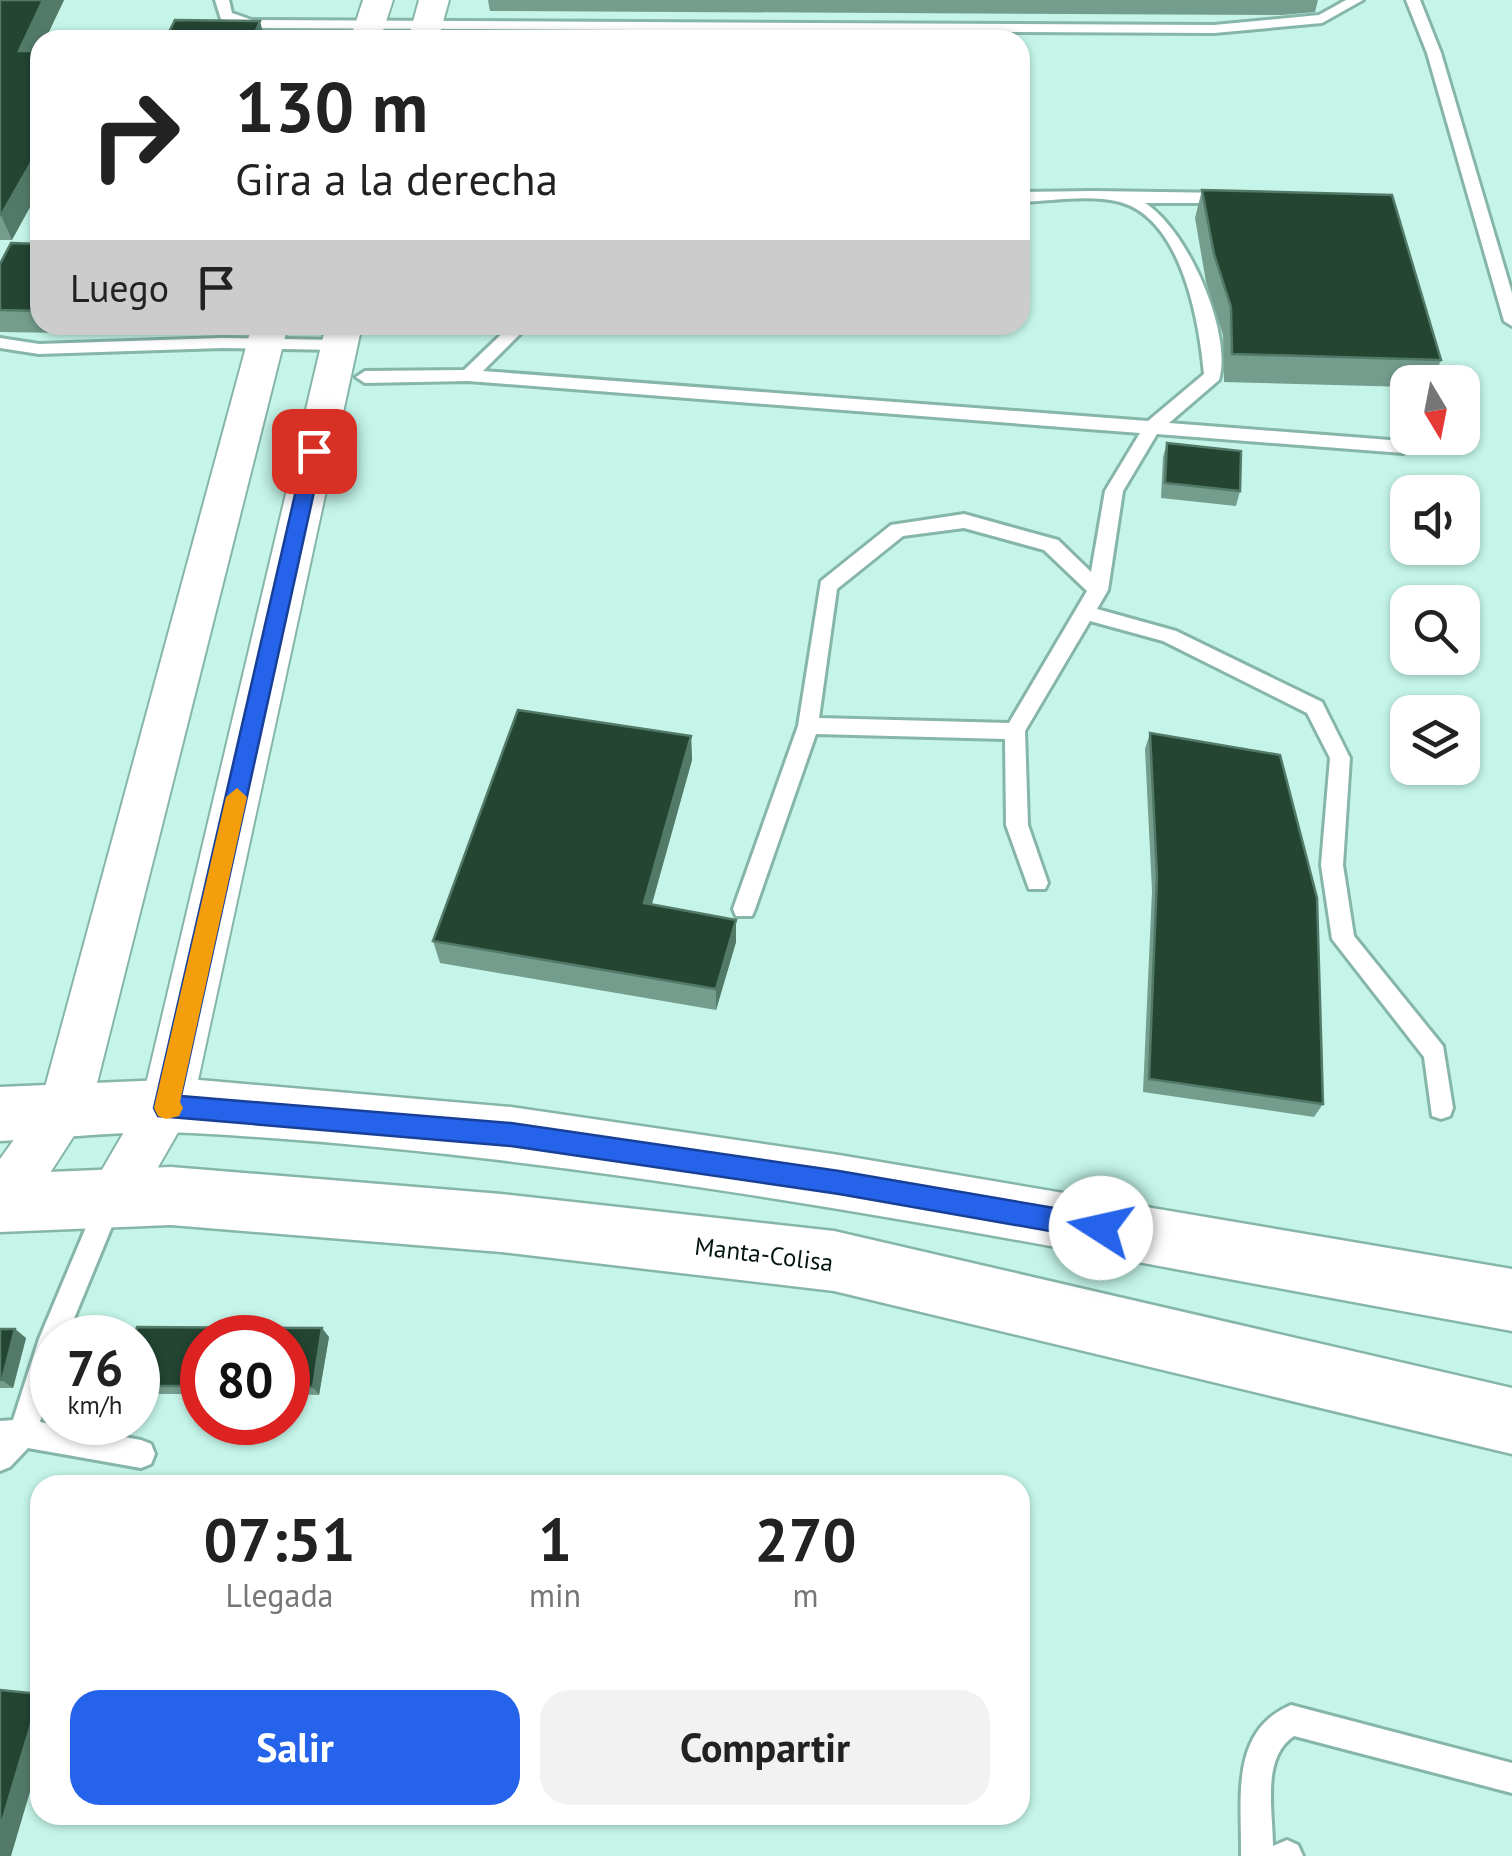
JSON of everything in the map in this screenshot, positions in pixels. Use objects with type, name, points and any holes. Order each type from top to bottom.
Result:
[{"type":"highway","points":[[0,1114],[188,1106],[511,1134],[839,1182],[1512,1300]]},
{"type":"highway","name":"Manta-Colisa","points":[[0,1203],[171,1196],[501,1223],[834,1261],[1512,1421]]},
{"type":"street","points":[[0,1203],[64,1110],[266,335]]},
{"type":"street","points":[[110,1198],[166,1108],[349,349]]},
{"type":"lane","points":[[222,0],[226,16],[242,22],[1214,29],[1322,19],[1356,0]]},
{"type":"lane","points":[[1413,0],[1434,53],[1512,321]]},
{"type":"lane","points":[[1030,197],[1240,198]]},
{"type":"lane","points":[[1036,884],[1017,825],[1016,731],[1098,590],[1114,491],[1152,428],[1212,376],[1210,335],[1197,284],[1163,223],[1127,198]]},
{"type":"lane","points":[[0,343],[39,349],[266,335],[468,375],[1390,446]]},
{"type":"lane","points":[[468,375],[510,335]]},
{"type":"lane","points":[[744,909],[808,726],[828,586],[898,530],[964,521],[1051,545],[1098,590]]},
{"type":"lane","points":[[1084,612],[1169,636],[1315,708],[1340,758],[1332,866],[1343,940],[1435,1053],[1441,1108]]},
{"type":"lane","points":[[808,726],[1016,731]]},
{"type":"lane","points":[[62,1315],[110,1198]]},
{"type":"lane","points":[[0,1457],[30,1391]]},
{"type":"lane","points":[[11,1434],[141,1454]]},
{"type":"lane","points":[[1256,1856],[1258,1757],[1272,1733],[1290,1720],[1512,1778]]},
{"type":"building","points":[[0,0],[43,0],[19,51],[30,51],[30,164],[0,215]]},
{"type":"building","points":[[175,20],[260,21],[256,30],[170,30]]},
{"type":"building","points":[[1202,190],[1392,195],[1441,360],[1232,354],[1231,307],[1214,254]]},
{"type":"building","points":[[11,243],[30,244],[30,311],[0,310],[0,264]]},
{"type":"building","points":[[1167,443],[1241,451],[1240,491],[1165,483]]},
{"type":"building","points":[[518,710],[691,736],[644,903],[736,920],[716,989],[433,941]]},
{"type":"building","points":[[1150,733],[1280,755],[1317,898],[1323,1104],[1149,1079],[1157,876]]},
{"type":"building","points":[[160,1327],[180,1327],[180,1386],[160,1386]]},
{"type":"building","points":[[310,1328],[322,1328],[313,1387]]},
{"type":"building","points":[[0,1329],[15,1329],[2,1380],[0,1380]]},
{"type":"building","points":[[0,1690],[30,1693],[30,1728],[0,1828]]},
{"type":"slow traffic","points":[[170,1108],[166,1108],[237,797]]},
{"type":"route","points":[[314,451],[166,1108],[188,1106],[511,1134],[839,1182],[1101,1228]]}]
